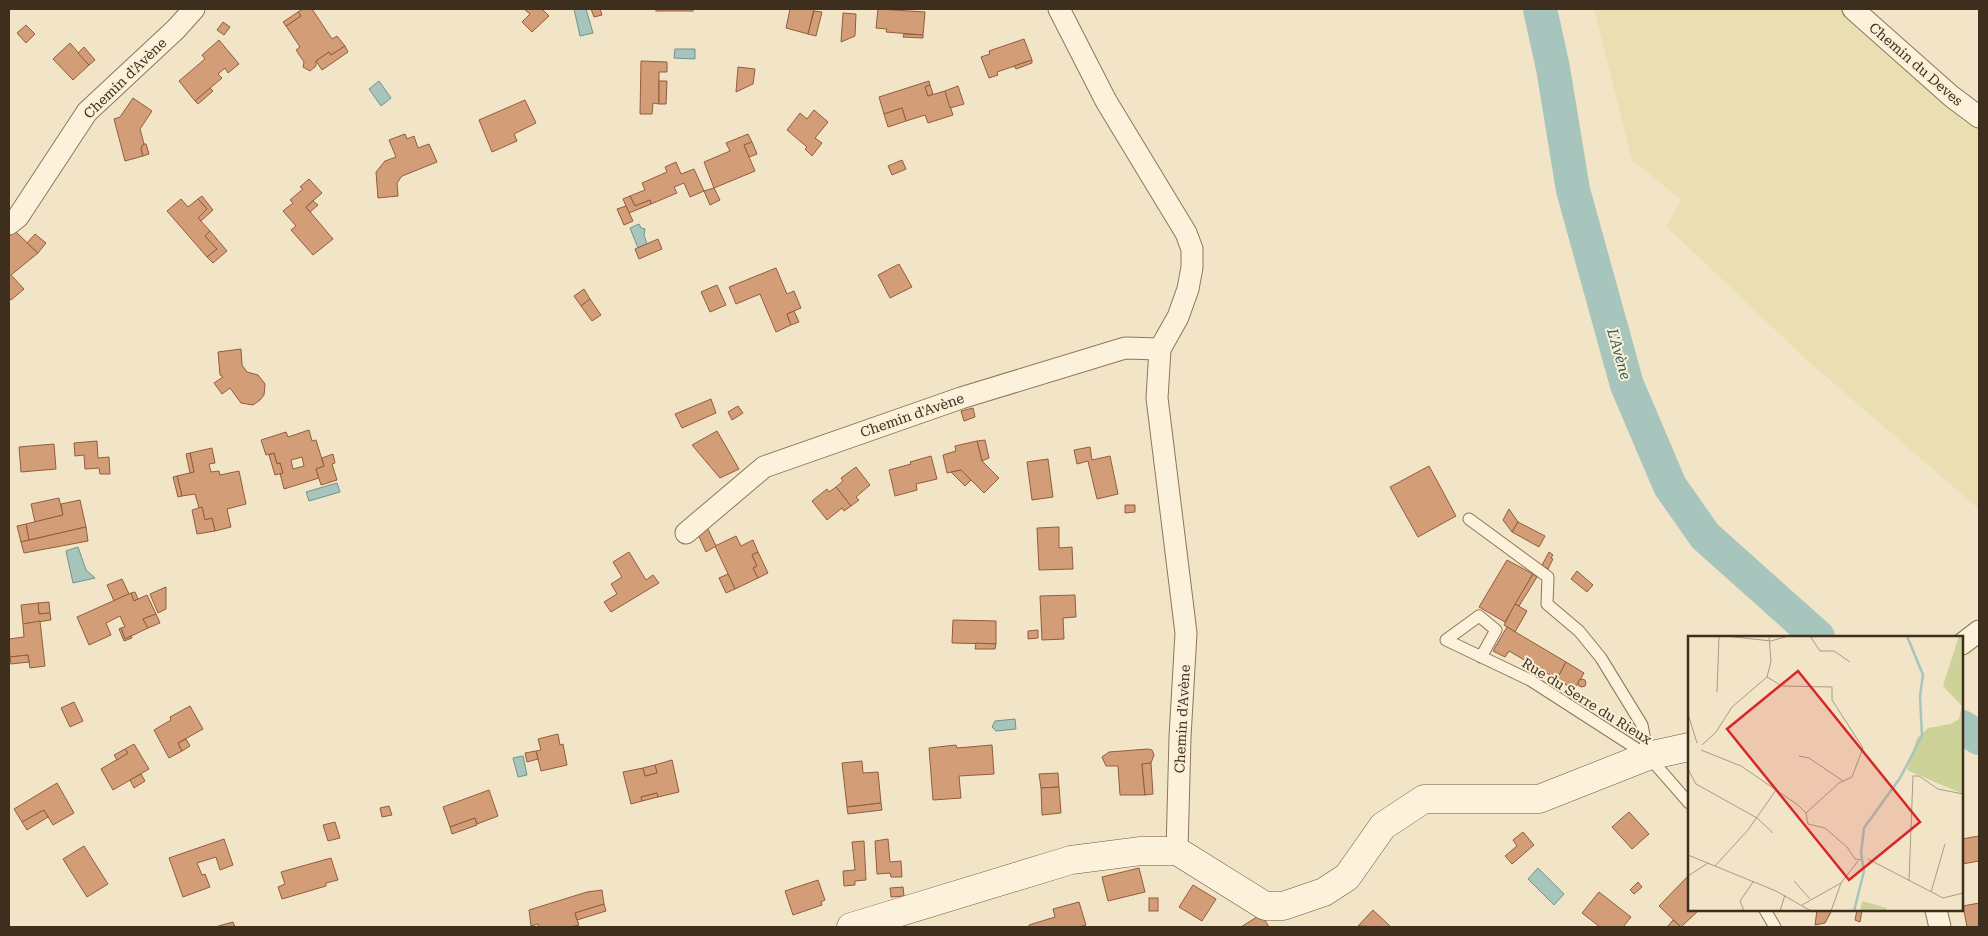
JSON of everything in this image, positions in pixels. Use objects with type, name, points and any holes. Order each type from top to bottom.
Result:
[{"type":"street","name":"Chemin d'Avène","points":[[9,224],[18,217],[87,112],[176,29],[194,9]]},
{"type":"street","name":"Chemin d'Avène","points":[[1059,9],[1106,101],[1186,233],[1192,249],[1192,267],[1188,289],[1178,317],[1160,349],[1156,398],[1186,633],[1180,737],[1177,851]]},
{"type":"street","name":"Chemin du Deves","points":[[1853,9],[1951,96],[1979,117]]},
{"type":"street","name":"Chemin d'Avène","points":[[686,533],[764,468],[961,398],[1126,348],[1160,349]]},
{"type":"street","points":[[1963,643],[1979,631]]},
{"type":"street","points":[[851,927],[1071,860],[1141,851],[1177,851],[1264,906],[1283,906],[1324,892],[1347,876],[1383,826],[1424,799],[1539,799],[1648,756],[1688,747]]},
{"type":"street","points":[[1936,911],[1940,927]]},
{"type":"lane","points":[[1469,519],[1548,577],[1547,604],[1579,631],[1602,658],[1642,725],[1648,756]]},
{"type":"lane","name":"Rue du Serre du Rieux","points":[[1481,657],[1530,680],[1648,756],[1688,802]]},
{"type":"lane","points":[[1766,911],[1775,927]]},
{"type":"shaded area","points":[[1594,9],[1845,9],[1963,121],[1979,127],[1979,509],[1809,362],[1666,226],[1682,200],[1632,160]]},
{"type":"water","points":[[574,9],[586,9],[593,33],[580,36]]},
{"type":"water","points":[[675,49],[695,49],[695,59],[674,58]]},
{"type":"water","points":[[379,81],[391,98],[381,106],[369,89]]},
{"type":"water","points":[[639,224],[641,228],[645,229],[644,235],[647,244],[638,248],[630,228]]},
{"type":"water","points":[[337,483],[340,492],[309,501],[306,492]]},
{"type":"water","points":[[78,547],[86,570],[95,578],[73,583],[66,551]]},
{"type":"water","points":[[1015,719],[1016,729],[996,731],[992,727],[995,721]]},
{"type":"water","points":[[523,756],[527,775],[518,777],[513,758]]},
{"type":"water","points":[[1538,868],[1564,894],[1554,905],[1528,879]]},
{"type":"building","points":[[303,9],[312,9],[332,39],[337,36],[345,46],[331,55],[329,52],[316,61],[316,66],[310,71],[303,67],[304,62],[296,50],[300,47],[286,26],[301,16],[298,12]]},
{"type":"building","points":[[524,9],[542,9],[549,16],[532,32],[522,22],[530,14]]},
{"type":"building","points":[[591,9],[600,9],[602,15],[594,17]]},
{"type":"building","points":[[656,9],[693,9],[693,11],[656,11]]},
{"type":"building","points":[[790,9],[814,9],[808,34],[786,28]]},
{"type":"building","points":[[878,9],[925,12],[923,35],[886,32],[887,29],[876,28]]},
{"type":"building","points":[[814,11],[822,12],[816,36],[808,34]]},
{"type":"building","points":[[298,12],[301,16],[286,26],[283,22]]},
{"type":"building","points":[[843,13],[856,14],[855,36],[841,42]]},
{"type":"building","points":[[223,22],[230,27],[224,35],[217,30]]},
{"type":"building","points":[[26,25],[35,34],[26,43],[17,33]]},
{"type":"building","points":[[904,34],[923,35],[923,38],[903,37]]},
{"type":"building","points":[[1024,39],[1032,60],[997,72],[998,75],[989,78],[981,57],[990,54],[989,51]]},
{"type":"building","points":[[219,40],[239,64],[228,73],[225,68],[218,74],[222,78],[195,101],[179,81],[205,59],[202,55]]},
{"type":"building","points":[[70,43],[89,65],[73,80],[53,59]]},
{"type":"building","points":[[345,46],[348,52],[322,70],[316,61],[329,52],[331,55]]},
{"type":"building","points":[[84,47],[95,60],[89,65],[78,53]]},
{"type":"building","points":[[1032,60],[1032,63],[1016,69],[1014,66]]},
{"type":"building","points":[[641,61],[667,62],[667,72],[659,72],[659,104],[653,103],[652,114],[640,114]]},
{"type":"building","points":[[738,67],[755,69],[753,84],[736,92]]},
{"type":"building","points":[[659,81],[667,81],[666,104],[659,104]]},
{"type":"building","points":[[929,81],[930,85],[925,87],[928,96],[945,91],[953,115],[928,123],[925,115],[906,121],[902,108],[884,114],[879,97]]},
{"type":"building","points":[[930,85],[933,94],[928,96],[925,87]]},
{"type":"building","points":[[958,86],[964,104],[950,108],[945,91]]},
{"type":"building","points":[[210,88],[213,91],[198,104],[195,101]]},
{"type":"building","points":[[133,98],[152,111],[140,129],[144,144],[141,148],[143,156],[125,161],[114,119],[120,117]]},
{"type":"building","points":[[525,100],[536,123],[514,134],[517,141],[492,152],[479,120]]},
{"type":"building","points":[[902,108],[906,121],[888,127],[884,114]]},
{"type":"building","points":[[814,110],[828,122],[815,138],[822,143],[812,156],[805,149],[807,147],[787,130],[800,113],[807,119]]},
{"type":"building","points":[[405,134],[407,139],[414,136],[418,148],[429,144],[437,162],[402,176],[397,183],[398,196],[378,198],[376,172],[385,161],[396,157],[389,140]]},
{"type":"building","points":[[748,134],[752,142],[744,145],[755,171],[714,188],[704,162],[730,151],[726,143]]},
{"type":"building","points":[[752,142],[757,154],[749,157],[744,145]]},
{"type":"building","points":[[146,144],[149,154],[143,156],[141,148]]},
{"type":"building","points":[[902,160],[906,169],[892,175],[888,166]]},
{"type":"building","points":[[676,162],[681,174],[694,169],[704,191],[690,197],[684,183],[674,187],[677,193],[651,204],[650,200],[635,206],[630,196],[645,190],[642,183],[667,172],[665,167]]},
{"type":"building","points":[[309,179],[322,193],[306,207],[333,239],[313,255],[291,230],[296,226],[283,211],[293,203],[290,200],[303,189],[300,187]]},
{"type":"building","points":[[714,188],[720,200],[710,205],[704,191]]},
{"type":"building","points":[[202,196],[213,210],[201,221],[198,218],[207,209],[198,199]]},
{"type":"building","points":[[630,196],[635,206],[650,200],[651,204],[629,213],[623,199]]},
{"type":"building","points":[[181,199],[188,207],[198,199],[207,209],[198,218],[210,231],[205,236],[217,249],[207,257],[167,211]]},
{"type":"building","points":[[313,201],[318,205],[310,212],[306,207]]},
{"type":"building","points":[[626,206],[633,221],[624,225],[617,209]]},
{"type":"building","points":[[210,231],[227,251],[213,263],[207,257],[217,249],[205,236]]},
{"type":"building","points":[[16,232],[38,253],[11,275],[24,289],[11,300],[9,298],[9,236]]},
{"type":"building","points":[[35,234],[46,243],[38,253],[27,243]]},
{"type":"building","points":[[658,239],[662,249],[639,259],[635,249]]},
{"type":"building","points":[[899,264],[912,287],[890,298],[878,275]]},
{"type":"building","points":[[776,268],[787,294],[794,291],[801,308],[787,314],[791,325],[776,332],[760,294],[736,304],[729,287]]},
{"type":"building","points":[[717,285],[726,305],[710,312],[701,292]]},
{"type":"building","points":[[584,289],[590,299],[581,306],[574,296]]},
{"type":"building","points":[[590,299],[601,315],[592,321],[581,306]]},
{"type":"building","points":[[794,311],[799,322],[791,325],[787,314]]},
{"type":"building","points":[[241,349],[242,365],[247,372],[258,375],[265,384],[264,395],[253,405],[241,403],[230,388],[222,394],[214,383],[223,377],[220,375],[218,352]]},
{"type":"building","points":[[711,399],[716,413],[682,428],[675,414]]},
{"type":"building","points":[[738,406],[743,413],[732,420],[728,412]]},
{"type":"building","points":[[973,408],[975,417],[964,421],[961,411]]},
{"type":"building","points":[[309,430],[312,441],[316,440],[324,466],[316,469],[319,478],[284,489],[280,473],[283,473],[280,463],[277,464],[274,453],[266,455],[261,440],[286,432],[288,437]],"holes":[[[302,457],[304,466],[293,469],[291,460]]]},
{"type":"building","points":[[717,431],[739,469],[720,478],[692,445]]},
{"type":"building","points":[[985,440],[989,458],[982,461],[977,441]]},
{"type":"building","points":[[97,441],[98,458],[109,457],[110,474],[100,474],[99,468],[85,469],[84,455],[75,456],[74,443]]},
{"type":"building","points":[[977,441],[982,461],[999,478],[984,493],[961,470],[947,473],[943,455],[956,451],[955,446]]},
{"type":"building","points":[[54,444],[56,469],[21,472],[19,447]]},
{"type":"building","points":[[1090,447],[1092,460],[1110,456],[1118,494],[1097,499],[1088,461],[1077,464],[1074,450]]},
{"type":"building","points":[[212,448],[215,463],[209,464],[211,472],[219,471],[220,475],[239,471],[246,504],[227,509],[231,527],[215,531],[212,518],[205,520],[202,507],[199,508],[195,494],[182,496],[177,476],[194,472],[190,453]]},
{"type":"building","points":[[190,453],[194,472],[190,473],[186,454]]},
{"type":"building","points":[[274,453],[277,464],[280,463],[283,473],[275,475],[269,455]]},
{"type":"building","points":[[333,454],[335,463],[332,464],[337,480],[321,485],[316,469],[324,466],[322,458]]},
{"type":"building","points":[[931,456],[937,479],[916,484],[917,490],[895,496],[889,470]]},
{"type":"building","points":[[1048,459],[1053,497],[1032,500],[1027,462]]},
{"type":"building","points":[[1429,466],[1456,516],[1418,537],[1390,487]]},
{"type":"building","points":[[856,467],[870,485],[856,497],[859,500],[851,506],[836,487],[843,481],[841,478]]},
{"type":"building","points":[[961,470],[971,480],[965,486],[951,472]]},
{"type":"building","points":[[177,476],[182,496],[178,497],[173,477]]},
{"type":"building","points":[[836,487],[851,506],[844,511],[842,508],[827,520],[812,501],[827,489],[829,492]]},
{"type":"building","points":[[59,498],[63,515],[35,522],[31,504]]},
{"type":"building","points":[[80,500],[86,527],[29,540],[26,524],[63,515],[61,504]]},
{"type":"building","points":[[1125,505],[1135,505],[1135,512],[1125,513]]},
{"type":"building","points":[[202,507],[205,520],[212,518],[215,531],[197,534],[192,510]]},
{"type":"building","points":[[1509,509],[1518,522],[1512,532],[1503,520]]},
{"type":"building","points":[[1518,522],[1545,536],[1539,547],[1512,532]]},
{"type":"building","points":[[26,524],[29,540],[21,542],[17,526]]},
{"type":"building","points":[[706,525],[716,546],[706,552],[697,532]]},
{"type":"building","points":[[86,527],[88,541],[24,553],[21,542]]},
{"type":"building","points":[[1059,527],[1059,548],[1072,547],[1073,569],[1039,570],[1037,528]]},
{"type":"building","points":[[736,536],[741,546],[753,540],[758,552],[752,555],[757,566],[753,568],[758,578],[735,589],[715,546]]},
{"type":"building","points":[[629,552],[646,580],[653,575],[659,583],[611,612],[604,602],[617,594],[611,584],[622,577],[613,562]]},
{"type":"building","points":[[758,552],[768,573],[758,578],[753,568],[757,566],[752,555]]},
{"type":"building","points":[[1549,552],[1553,555],[1551,558],[1553,559],[1548,569],[1542,565]]},
{"type":"building","points":[[1507,560],[1533,574],[1505,622],[1479,607]]},
{"type":"building","points":[[1577,571],[1593,585],[1587,592],[1571,579]]},
{"type":"building","points":[[728,574],[735,589],[726,593],[719,578]]},
{"type":"building","points":[[1533,574],[1537,577],[1519,606],[1515,604]]},
{"type":"building","points":[[122,579],[129,594],[114,601],[107,585]]},
{"type":"building","points":[[166,587],[166,609],[158,613],[150,594]]},
{"type":"building","points":[[135,592],[138,599],[134,601],[131,593]]},
{"type":"building","points":[[131,593],[134,601],[147,595],[156,614],[143,619],[148,628],[125,639],[121,628],[125,627],[120,616],[106,623],[111,635],[89,645],[77,617]]},
{"type":"building","points":[[1075,595],[1076,617],[1063,618],[1064,639],[1042,640],[1040,596]]},
{"type":"building","points":[[49,602],[50,613],[39,614],[38,603]]},
{"type":"building","points":[[38,603],[39,614],[50,613],[51,620],[23,624],[21,605]]},
{"type":"building","points":[[1515,604],[1527,611],[1515,632],[1504,625]]},
{"type":"building","points":[[156,614],[160,623],[148,628],[143,619]]},
{"type":"building","points":[[953,620],[996,621],[996,644],[952,643]]},
{"type":"building","points":[[40,621],[45,666],[30,668],[28,655],[10,657],[9,639],[24,637],[23,624]]},
{"type":"building","points":[[1507,627],[1566,662],[1557,679],[1509,651],[1505,657],[1493,651]]},
{"type":"building","points":[[121,628],[125,639],[131,636],[132,638],[124,641],[119,629]]},
{"type":"building","points":[[1038,630],[1038,638],[1028,639],[1028,631]]},
{"type":"building","points":[[976,643],[996,644],[995,649],[975,649]]},
{"type":"building","points":[[28,655],[29,662],[11,664],[10,657]]},
{"type":"building","points":[[1566,662],[1584,673],[1574,690],[1557,679]]},
{"type":"building","points":[[1582,679],[1586,683],[1582,687],[1578,683]]},
{"type":"building","points":[[74,702],[83,721],[70,727],[61,708]]},
{"type":"building","points":[[190,706],[203,729],[178,743],[182,751],[169,758],[154,730],[171,720],[170,717]]},
{"type":"building","points":[[558,734],[560,745],[563,744],[567,765],[541,771],[536,751],[541,750],[538,739]]},
{"type":"building","points":[[186,739],[190,746],[182,751],[178,743]]},
{"type":"building","points":[[134,744],[149,769],[113,790],[101,769],[128,753],[125,749]]},
{"type":"building","points":[[956,745],[957,748],[992,745],[994,774],[959,776],[961,798],[933,800],[929,748]]},
{"type":"building","points":[[125,749],[128,753],[117,760],[114,755]]},
{"type":"building","points":[[1152,750],[1154,755],[1151,763],[1142,764],[1145,795],[1120,795],[1118,766],[1106,766],[1102,757],[1109,752]]},
{"type":"building","points":[[536,751],[538,759],[527,762],[525,753]]},
{"type":"building","points":[[672,760],[679,792],[658,797],[657,793],[641,797],[642,801],[631,804],[623,772],[643,768],[645,776],[657,773],[655,765]]},
{"type":"building","points":[[862,761],[863,773],[878,772],[881,803],[847,807],[842,763]]},
{"type":"building","points":[[1151,763],[1153,794],[1145,795],[1142,764]]},
{"type":"building","points":[[655,765],[657,773],[645,776],[643,768]]},
{"type":"building","points":[[1058,773],[1059,787],[1041,788],[1039,774]]},
{"type":"building","points":[[141,774],[145,781],[134,788],[130,780]]},
{"type":"building","points":[[57,783],[74,813],[53,825],[44,810],[22,822],[14,809]]},
{"type":"building","points":[[1059,787],[1061,813],[1042,815],[1041,788]]},
{"type":"building","points":[[489,790],[498,816],[477,824],[475,818],[450,827],[443,807]]},
{"type":"building","points":[[657,793],[658,797],[642,801],[641,797]]},
{"type":"building","points":[[881,803],[882,810],[848,814],[847,807]]},
{"type":"building","points":[[389,806],[392,815],[382,817],[380,808]]},
{"type":"building","points":[[44,810],[48,817],[27,830],[22,822]]},
{"type":"building","points":[[1629,812],[1649,834],[1632,849],[1612,827]]},
{"type":"building","points":[[475,818],[477,825],[452,834],[450,827]]},
{"type":"building","points":[[335,822],[340,838],[328,841],[323,825]]},
{"type":"building","points":[[1523,832],[1534,845],[1512,864],[1505,856],[1517,846],[1513,840]]},
{"type":"building","points":[[1979,836],[1979,861],[1963,864],[1963,839]]},
{"type":"building","points":[[224,839],[233,865],[220,870],[216,857],[197,863],[202,875],[205,874],[210,887],[183,897],[169,858]]},
{"type":"building","points":[[888,839],[890,862],[901,861],[902,877],[891,877],[890,873],[877,874],[875,841]]},
{"type":"building","points":[[864,841],[866,880],[855,881],[855,885],[844,886],[843,871],[855,870],[852,842]]},
{"type":"building","points":[[84,846],[108,884],[87,897],[63,859]]},
{"type":"building","points":[[331,858],[338,880],[326,883],[326,886],[282,899],[278,887],[285,884],[281,872]]},
{"type":"building","points":[[1139,868],[1145,892],[1108,901],[1102,877]]},
{"type":"building","points":[[1688,876],[1688,911],[1698,911],[1681,927],[1659,906]]},
{"type":"building","points":[[818,880],[825,900],[821,902],[822,905],[793,915],[785,891]]},
{"type":"building","points":[[1638,882],[1642,887],[1634,894],[1630,890]]},
{"type":"building","points":[[1193,885],[1216,899],[1202,921],[1179,907]]},
{"type":"building","points":[[903,887],[904,896],[891,897],[890,888]]},
{"type":"building","points":[[602,890],[604,904],[575,913],[579,925],[570,927],[539,927],[538,924],[531,926],[529,910],[587,892]]},
{"type":"building","points":[[1599,892],[1631,917],[1623,927],[1600,927],[1582,913]]},
{"type":"building","points":[[1149,898],[1158,898],[1158,911],[1149,911]]},
{"type":"building","points":[[1079,902],[1086,925],[1079,927],[1029,927],[1029,925],[1055,917],[1053,909]]},
{"type":"building","points":[[1979,903],[1979,927],[1967,927],[1963,906]]},
{"type":"building","points":[[604,904],[606,911],[577,920],[575,913]]},
{"type":"building","points":[[1373,910],[1391,927],[1358,926]]},
{"type":"building","points":[[1817,911],[1831,911],[1825,923],[1815,925]]},
{"type":"building","points":[[1857,911],[1862,911],[1860,922],[1855,920]]},
{"type":"building","points":[[1260,915],[1269,927],[1241,927]]},
{"type":"building","points":[[1673,920],[1681,927],[1669,927]]},
{"type":"building","points":[[233,922],[235,927],[215,927]]},
{"type":"waterway","name":"L'Avène","points":[[1540,9],[1553,68],[1573,190],[1627,385],[1670,486],[1705,536],[1817,636]]},
{"type":"waterway","name":"L'Avène","points":[[1963,728],[1979,738]]}]
